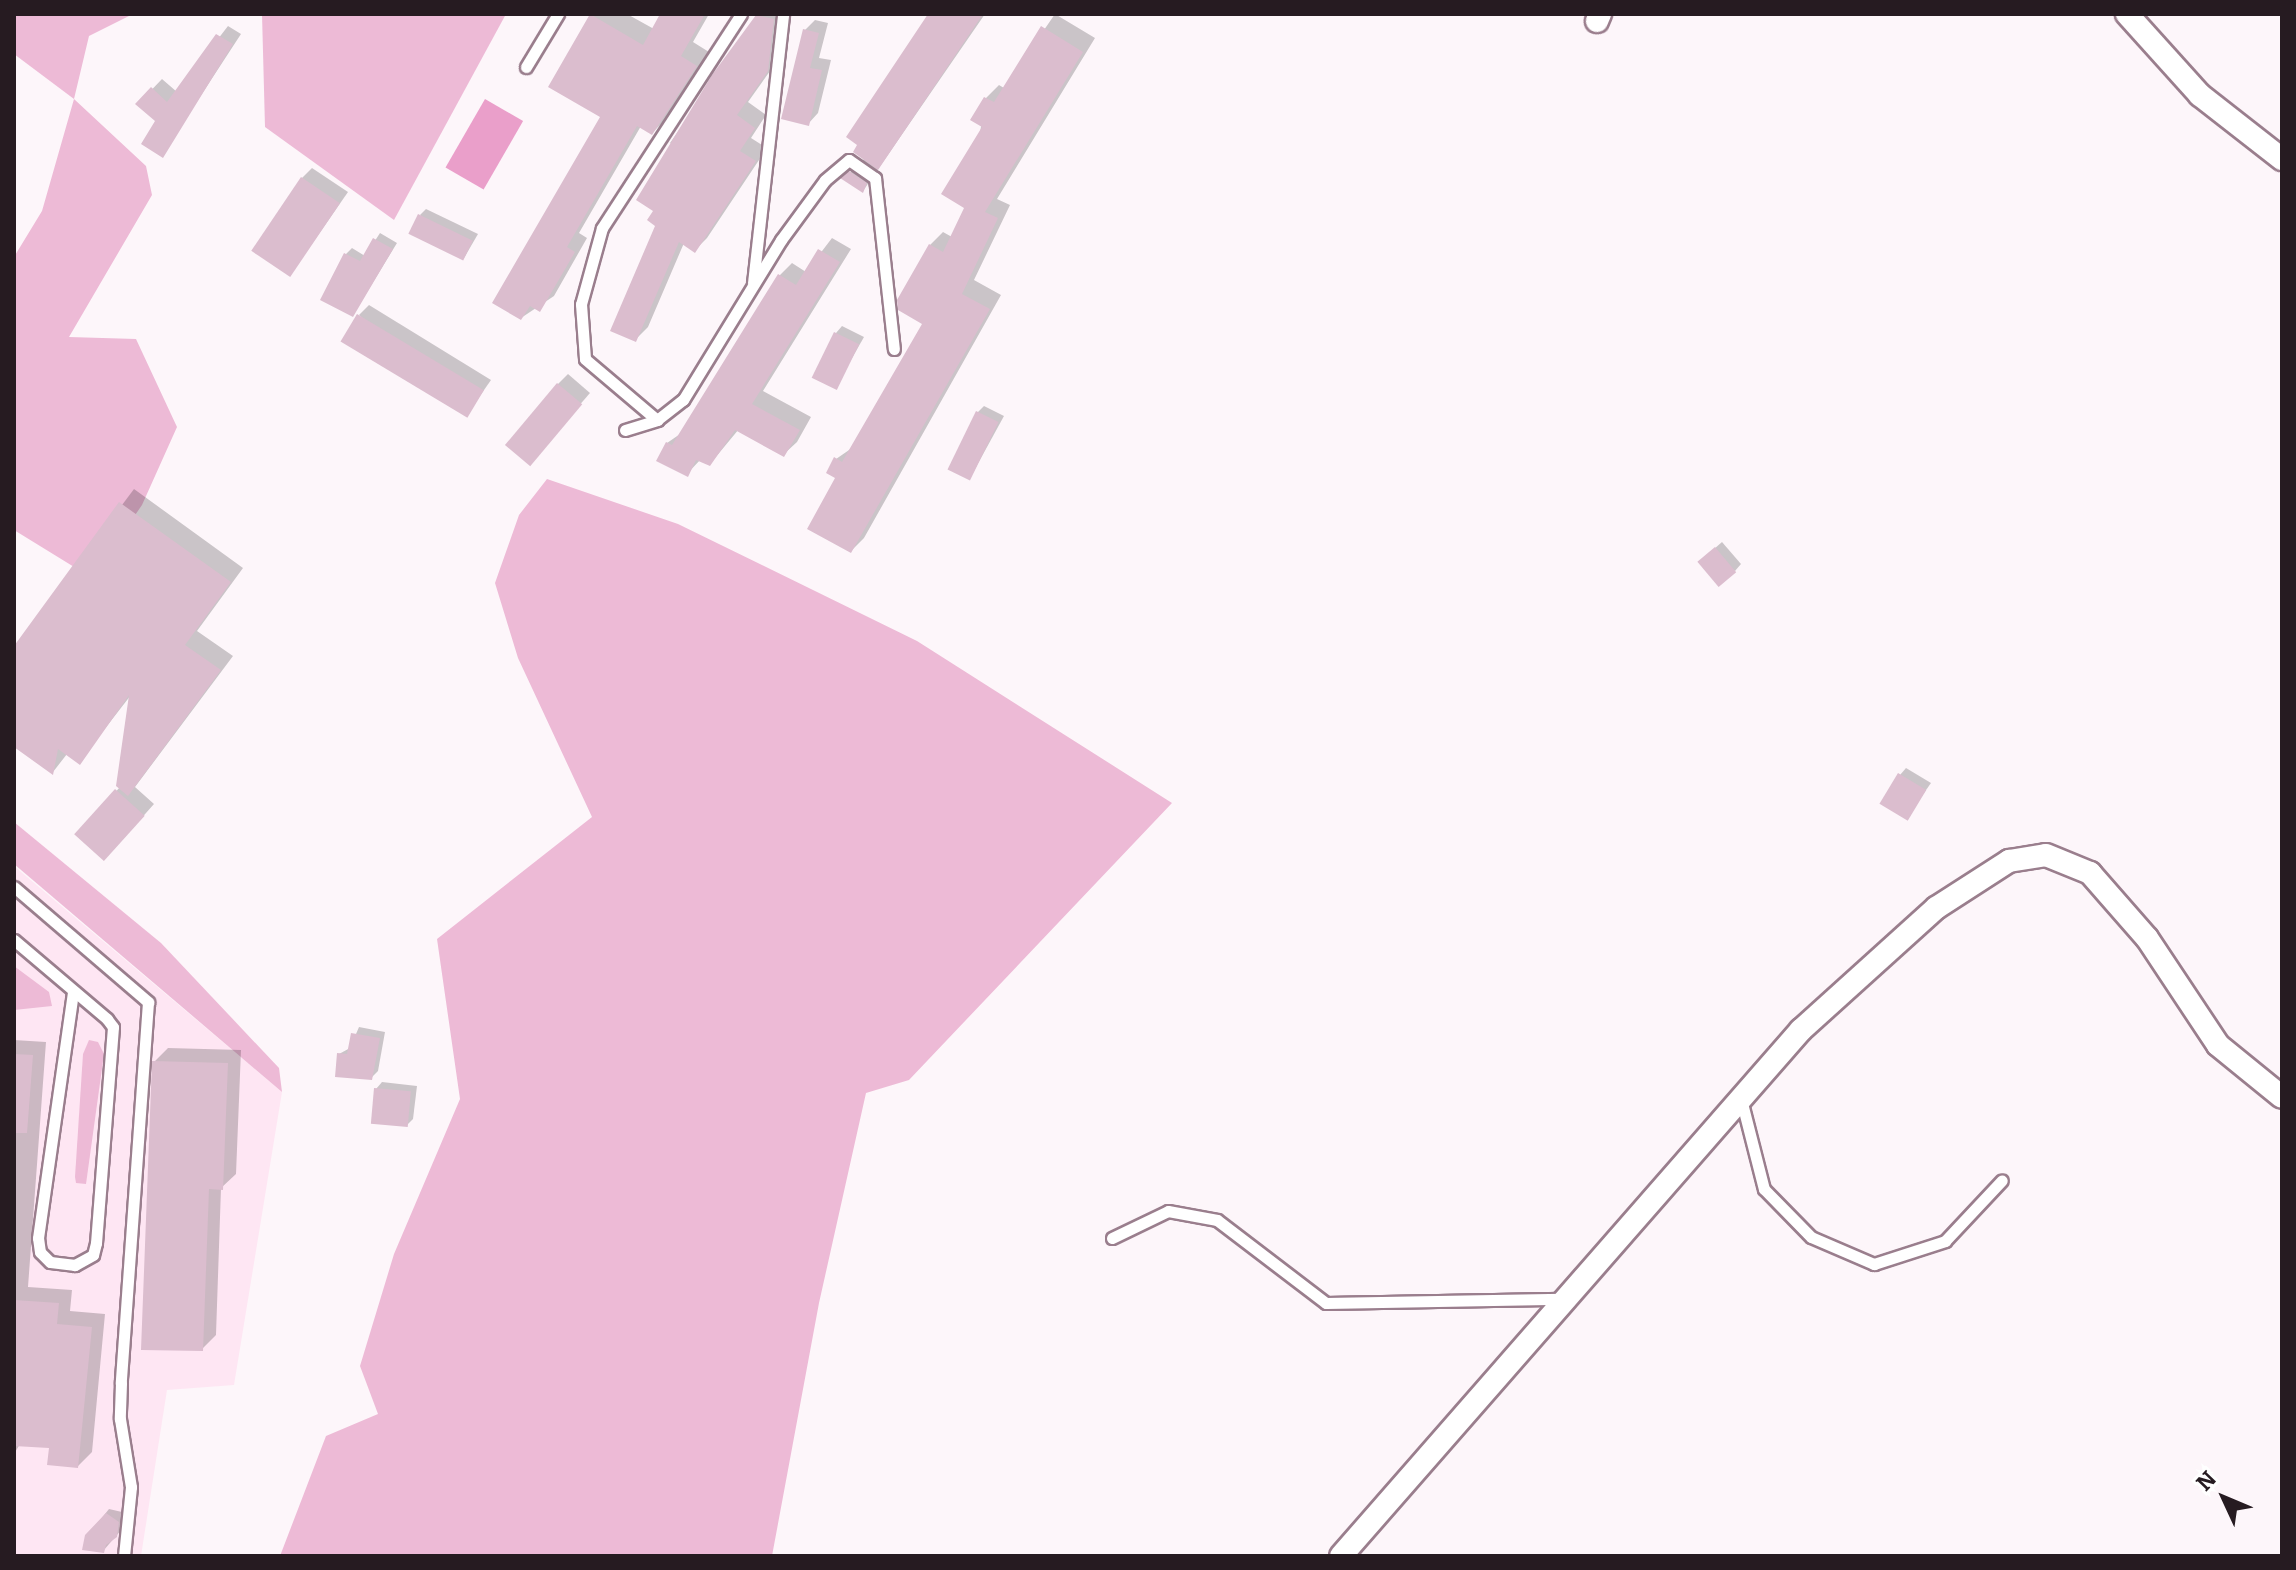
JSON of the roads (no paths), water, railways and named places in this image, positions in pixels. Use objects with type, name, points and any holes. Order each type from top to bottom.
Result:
[{"type":"street","points":[[2127,14],[2200,95],[2282,159]]},
{"type":"street","points":[[1341,1556],[1801,1030],[1936,908],[2009,861],[2046,855],[2090,873],[2147,938],[2218,1045],[2282,1097]]},
{"type":"lane","points":[[526,67],[558,14]]},
{"type":"lane","points":[[657,420],[585,359],[581,304],[602,228],[741,14]]},
{"type":"lane","points":[[752,287],[783,14]]},
{"type":"lane","points":[[625,430],[657,420],[683,400],[752,287],[825,180],[849,160],[875,178],[894,349]]},
{"type":"lane","points":[[14,887],[148,1002],[121,1383],[120,1419],[131,1487],[124,1556]]},
{"type":"lane","points":[[14,940],[73,991],[113,1027],[96,1243],[93,1255],[75,1265],[50,1262],[40,1252],[38,1238],[73,991]]},
{"type":"lane","points":[[1741,1098],[1764,1189],[1811,1237],[1874,1264],[1945,1241],[2002,1180]]},
{"type":"lane","points":[[1112,1238],[1168,1211],[1217,1220],[1326,1303],[1564,1299]]}]
